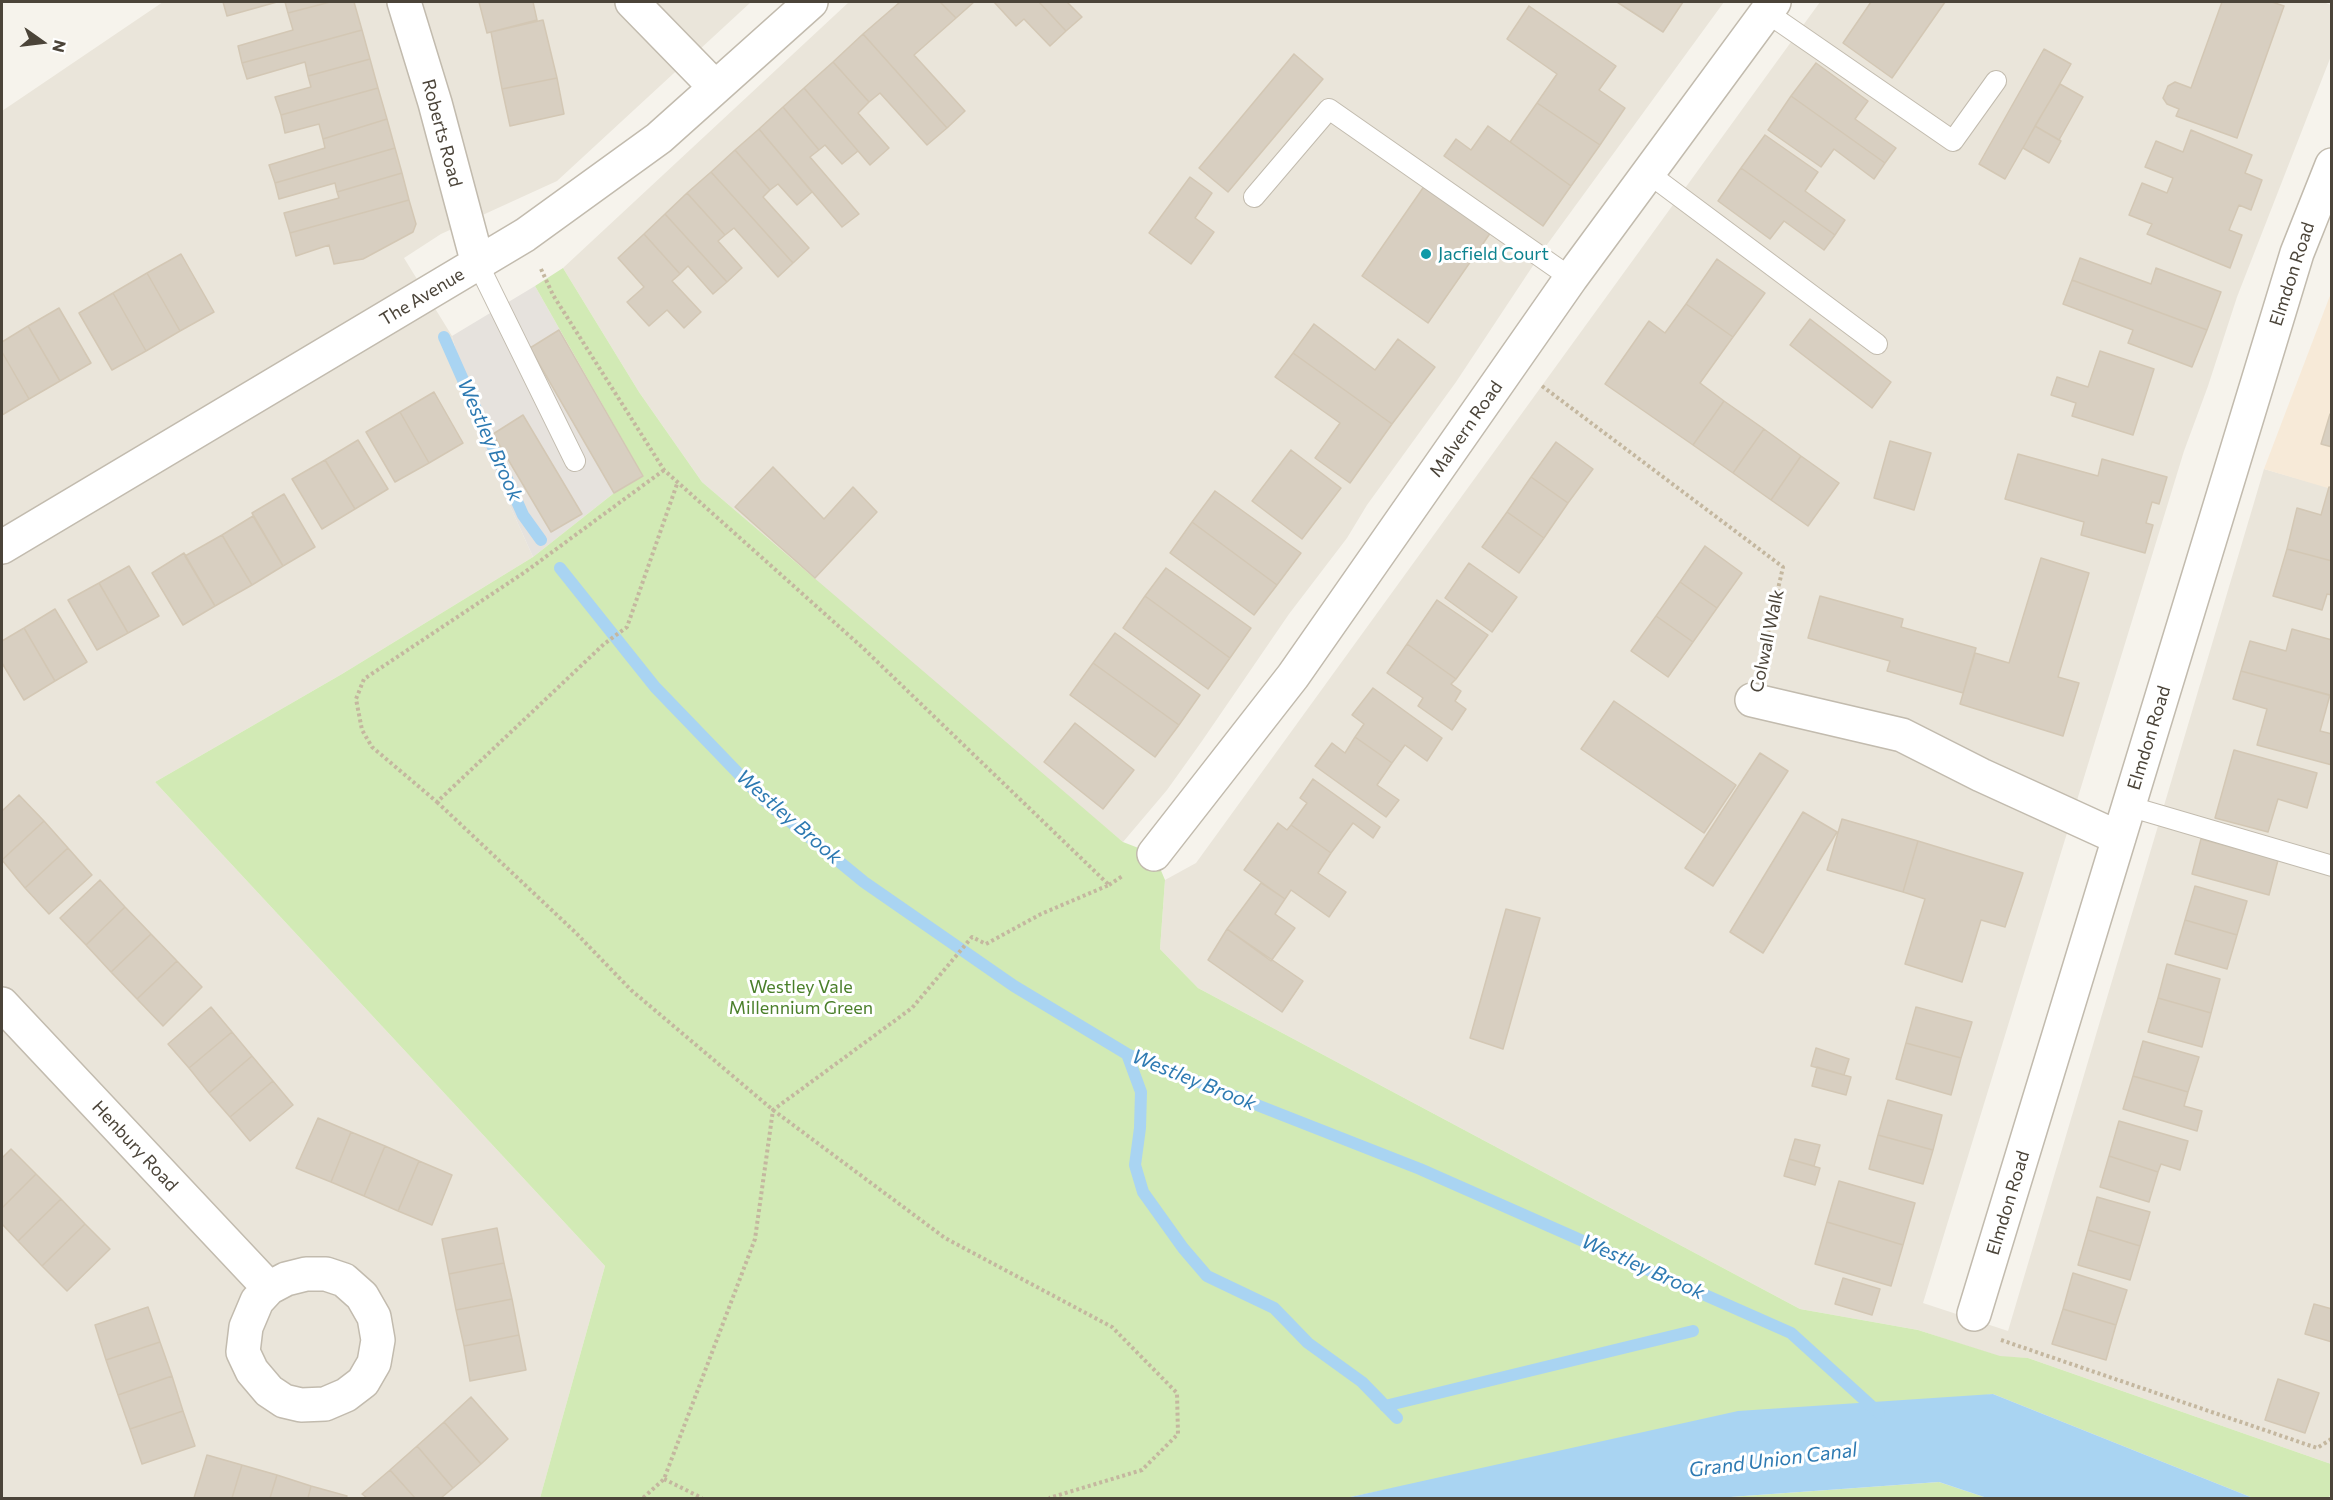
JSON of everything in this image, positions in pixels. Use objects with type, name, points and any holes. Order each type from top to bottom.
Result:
[{"type":"street","name":"Roberts Road","points":[[404,2],[435,103],[478,264]]},
{"type":"street","points":[[632,2],[715,87]]},
{"type":"street","name":"The Avenue","points":[[2,547],[525,236],[659,138],[811,2]]},
{"type":"street","name":"Malvern Road","points":[[1154,854],[1293,676],[1571,278],[1770,7]]},
{"type":"street","name":"Elmdon Road","points":[[1974,1314],[2297,253],[2331,165]]},
{"type":"street","name":"Colwall Walk","points":[[1752,700],[1902,735],[1981,775],[2119,838]]},
{"type":"street","name":"Henbury Road","points":[[2,1004],[269,1288]]},
{"type":"street","points":[[306,1274],[326,1274],[344,1280],[362,1296],[374,1317],[378,1340],[374,1363],[363,1382],[346,1395],[325,1404],[302,1405],[284,1401],[269,1391],[252,1371],[243,1352],[246,1328],[257,1301],[269,1288],[286,1279],[306,1274]]},
{"type":"lane","points":[[1770,7],[1953,141],[1996,81]]},
{"type":"lane","points":[[1254,197],[1329,109],[1571,278]]},
{"type":"lane","points":[[1648,173],[1878,344]]},
{"type":"lane","points":[[478,264],[575,461]]},
{"type":"lane","points":[[2128,806],[2331,866]]},
{"type":"path","points":[[525,236],[553,296],[664,470],[863,648],[1109,885]]},
{"type":"path","name":"Colwall Walk","points":[[1512,363],[1783,567],[1752,700]]},
{"type":"path","points":[[664,470],[525,572],[364,679],[357,699],[362,730],[372,747],[437,801],[575,932],[631,990],[773,1110],[945,1238],[1112,1326],[1177,1393],[1178,1434],[1142,1470],[1049,1498]]},
{"type":"path","points":[[437,801],[603,644],[627,627],[677,484]]},
{"type":"path","points":[[643,1498],[664,1479],[755,1239],[773,1110],[912,1008],[972,937],[986,944],[1041,914],[1109,885],[1115,880]]},
{"type":"path","points":[[1974,1314],[1996,1338],[2173,1399],[2317,1448],[2330,1440],[2331,1436]]},
{"type":"path","points":[[664,1479],[702,1498]]},
{"type":"shaded area","points":[[163,2],[751,2],[557,181],[441,234],[404,258],[452,336],[479,437],[533,557],[342,674],[155,782],[605,1266],[540,1498],[2,1498],[2,111]]},
{"type":"shaded area","points":[[849,2],[1724,2],[1546,246],[1456,382],[1367,505],[1347,538],[1289,614],[1167,790],[1123,842],[811,583],[814,578],[702,482],[639,392],[563,268]]},
{"type":"shaded area","points":[[1820,2],[2323,2],[2331,5],[2331,56],[2237,297],[2184,451],[1923,1303],[2008,1331],[2264,469],[2331,488],[2331,1464],[2028,1358],[2001,1357],[1918,1330],[1800,1309],[1198,988],[1160,949],[1165,880],[1196,863]]},
{"type":"shaded area","points":[[535,286],[643,476],[614,493],[533,557],[479,437],[452,336]]},
{"type":"shaded area","points":[[2331,293],[2331,489],[2264,469]]},
{"type":"green space","name":"Westley Vale Millennium Green","points":[[563,268],[639,392],[702,482],[1123,842],[1154,854],[1165,880],[1160,949],[1198,988],[1800,1309],[1918,1330],[2000,1356],[2028,1358],[2331,1464],[2329,1498],[2253,1498],[1993,1394],[1456,1475],[1346,1498],[540,1498],[605,1266],[155,782],[342,674],[533,557],[614,493],[643,476],[535,286]]},
{"type":"green space","points":[[1939,1482],[1987,1498],[1716,1498]]},
{"type":"water","name":"Grand Union Canal","points":[[1993,1394],[2253,1498],[1987,1498],[1939,1482],[1716,1498],[1346,1498],[1738,1411]]},
{"type":"building","points":[[223,2],[277,2],[227,16]]},
{"type":"building","points":[[285,2],[330,2],[288,13]]},
{"type":"building","points":[[330,2],[354,2],[362,30],[242,63],[238,46],[293,30],[288,13]]},
{"type":"building","points":[[479,2],[533,2],[537,20],[487,33]]},
{"type":"building","points":[[900,2],[940,2],[956,18],[914,55],[965,111],[947,128],[863,34]]},
{"type":"building","points":[[940,2],[974,2],[956,18]]},
{"type":"building","points":[[994,2],[1039,2],[1066,31],[1050,46],[1024,19],[1016,26]]},
{"type":"building","points":[[1039,2],[1067,2],[1082,17],[1066,31]]},
{"type":"building","points":[[1617,2],[1683,2],[1663,32]]},
{"type":"building","points":[[1871,2],[1945,2],[1892,78],[1843,43]]},
{"type":"building","points":[[2222,2],[2272,2],[2284,6],[2237,138],[2176,116],[2179,109],[2167,104],[2163,98],[2168,86],[2175,82],[2191,88]]},
{"type":"building","points":[[1529,6],[1616,66],[1599,90],[1625,108],[1600,145],[1537,103],[1557,74],[1507,39]]},
{"type":"building","points":[[543,20],[557,78],[502,89],[491,32]]},
{"type":"building","points":[[362,30],[370,59],[308,76],[305,62],[247,79],[242,63]]},
{"type":"building","points":[[863,34],[947,128],[927,145],[880,93],[869,102],[833,62]]},
{"type":"building","points":[[2044,49],[2071,64],[2005,179],[1979,164]]},
{"type":"building","points":[[1294,54],[1323,79],[1228,192],[1199,168]]},
{"type":"building","points":[[370,59],[378,88],[281,115],[275,97],[311,87],[308,76]]},
{"type":"building","points":[[833,62],[869,102],[858,113],[889,148],[870,165],[804,88]]},
{"type":"building","points":[[1816,63],[1868,101],[1855,119],[1896,148],[1885,163],[1791,96]]},
{"type":"building","points":[[557,78],[564,114],[510,126],[502,89]]},
{"type":"building","points":[[2060,84],[2083,97],[2059,140],[2035,126]]},
{"type":"building","points":[[378,88],[387,119],[323,139],[319,124],[285,133],[281,115]]},
{"type":"building","points":[[804,88],[858,151],[842,164],[825,145],[819,150],[783,107]]},
{"type":"building","points":[[1791,96],[1885,163],[1874,179],[1834,149],[1821,167],[1768,130]]},
{"type":"building","points":[[1537,103],[1600,145],[1571,186],[1510,142]]},
{"type":"building","points":[[783,107],[819,150],[810,157],[859,214],[842,227],[759,129]]},
{"type":"building","points":[[387,119],[395,148],[275,183],[269,165],[325,148],[323,139]]},
{"type":"building","points":[[1488,126],[1571,186],[1543,226],[1444,156],[1456,139],[1471,150]]},
{"type":"building","points":[[2035,126],[2061,141],[2049,163],[2023,148]]},
{"type":"building","points":[[759,129],[812,192],[797,205],[778,184],[770,190],[735,150]]},
{"type":"building","points":[[2191,130],[2252,155],[2245,173],[2262,180],[2251,210],[2239,205],[2229,230],[2242,235],[2230,268],[2147,234],[2152,224],[2129,215],[2142,183],[2167,193],[2173,178],[2145,167],[2156,141],[2183,152]]},
{"type":"building","points":[[1765,135],[1818,172],[1805,191],[1845,220],[1835,235],[1741,168]]},
{"type":"building","points":[[395,148],[402,173],[337,192],[335,183],[279,199],[275,183]]},
{"type":"building","points":[[735,150],[770,190],[763,197],[809,248],[793,263],[711,172]]},
{"type":"building","points":[[1741,168],[1835,235],[1824,250],[1784,221],[1770,239],[1718,201]]},
{"type":"building","points":[[711,172],[793,263],[778,277],[734,228],[725,235],[687,193]]},
{"type":"building","points":[[402,173],[409,200],[290,233],[284,213],[339,198],[337,192]]},
{"type":"building","points":[[1190,177],[1212,193],[1195,218],[1214,232],[1191,264],[1149,233]]},
{"type":"building","name":"Jacfield Court","points":[[1425,185],[1491,232],[1428,323],[1362,276]]},
{"type":"building","points":[[687,193],[725,235],[718,241],[742,268],[727,282],[665,214]]},
{"type":"building","points":[[409,200],[416,224],[413,232],[363,259],[334,264],[329,245],[296,256],[290,233]]},
{"type":"building","points":[[665,214],[727,282],[713,294],[688,266],[680,274],[644,234]]},
{"type":"building","points":[[644,234],[680,274],[672,281],[701,312],[684,328],[667,310],[649,326],[627,302],[644,287],[618,258]]},
{"type":"building","points":[[181,254],[214,312],[180,331],[147,273]]},
{"type":"building","points":[[2080,258],[2151,284],[2156,268],[2221,292],[2207,330],[2072,280]]},
{"type":"building","points":[[1717,259],[1765,293],[1733,337],[1686,304]]},
{"type":"building","points":[[147,273],[180,331],[146,351],[113,293]]},
{"type":"building","points":[[2072,280],[2207,330],[2192,367],[2128,343],[2133,330],[2063,304]]},
{"type":"building","points":[[113,293],[146,351],[112,370],[79,313]]},
{"type":"building","points":[[1686,304],[1733,337],[1700,383],[1724,401],[1693,445],[1605,384],[1649,321],[1665,333]]},
{"type":"building","points":[[59,308],[91,363],[60,381],[28,326]]},
{"type":"building","points":[[1810,319],[1891,382],[1872,408],[1790,345]]},
{"type":"building","points":[[1314,324],[1375,370],[1398,339],[1435,367],[1392,424],[1293,353]]},
{"type":"building","points":[[28,326],[60,381],[29,399],[2,352],[2,342]]},
{"type":"building","points":[[559,330],[643,476],[614,493],[530,348]]},
{"type":"building","points":[[2100,351],[2154,369],[2133,435],[2072,416],[2076,403],[2051,395],[2057,377],[2088,387]]},
{"type":"building","points":[[2,352],[29,399],[2,415]]},
{"type":"building","points":[[1293,353],[1392,424],[1350,483],[1315,458],[1340,423],[1275,377]]},
{"type":"building","points":[[434,392],[463,443],[429,463],[400,412]]},
{"type":"building","points":[[1724,401],[1764,429],[1733,473],[1693,445]]},
{"type":"building","points":[[400,412],[429,463],[395,482],[366,432]]},
{"type":"building","points":[[2330,414],[2332,414],[2332,447],[2321,444]]},
{"type":"building","points":[[523,415],[582,514],[551,532],[493,434]]},
{"type":"building","points":[[1764,429],[1801,456],[1771,500],[1733,473]]},
{"type":"building","points":[[358,440],[388,489],[355,509],[325,460]]},
{"type":"building","points":[[1890,441],[1931,453],[1914,510],[1874,498]]},
{"type":"building","points":[[1556,442],[1593,469],[1568,503],[1531,477]]},
{"type":"building","points":[[1291,450],[1341,488],[1302,539],[1252,501]]},
{"type":"building","points":[[2018,454],[2098,476],[2102,459],[2167,477],[2159,504],[2152,502],[2146,523],[2153,525],[2145,553],[2081,535],[2084,522],[2005,499]]},
{"type":"building","points":[[1801,456],[1839,483],[1808,526],[1771,500]]},
{"type":"building","points":[[325,460],[355,509],[322,529],[292,479]]},
{"type":"building","points":[[773,467],[824,519],[853,487],[877,512],[815,578],[735,507]]},
{"type":"building","points":[[1531,477],[1568,503],[1544,538],[1507,512]]},
{"type":"building","points":[[2329,487],[2332,488],[2332,561],[2287,549],[2297,508],[2321,515]]},
{"type":"building","points":[[1215,491],[1301,553],[1277,585],[1192,522]]},
{"type":"building","points":[[284,494],[315,547],[283,566],[252,513]]},
{"type":"building","points":[[1507,512],[1544,538],[1519,573],[1482,547]]},
{"type":"building","points":[[253,516],[283,566],[252,585],[222,535]]},
{"type":"building","points":[[1192,522],[1277,585],[1254,615],[1170,553]]},
{"type":"building","points":[[222,535],[252,585],[215,606],[185,556]]},
{"type":"building","points":[[1705,546],[1742,573],[1717,608],[1680,582]]},
{"type":"building","points":[[2287,549],[2332,561],[2332,595],[2327,594],[2322,610],[2273,596]]},
{"type":"building","points":[[184,553],[215,606],[183,625],[152,573]]},
{"type":"building","points":[[2041,558],[2089,573],[2058,677],[2079,683],[2063,736],[1960,704],[1975,653],[2009,663]]},
{"type":"building","points":[[1469,563],[1517,597],[1492,632],[1445,598]]},
{"type":"building","points":[[129,566],[159,616],[128,633],[99,583]]},
{"type":"building","points":[[1166,568],[1251,628],[1230,658],[1145,596]]},
{"type":"building","points":[[1680,582],[1717,608],[1693,642],[1656,616]]},
{"type":"building","points":[[99,583],[128,633],[97,650],[68,600]]},
{"type":"building","points":[[1145,596],[1230,658],[1208,689],[1123,628]]},
{"type":"building","points":[[1820,596],[1903,619],[1901,627],[1976,648],[1963,693],[1887,671],[1890,661],[1808,638]]},
{"type":"building","points":[[1437,600],[1488,635],[1456,679],[1407,644]]},
{"type":"building","points":[[55,609],[87,662],[55,681],[24,628]]},
{"type":"building","points":[[1656,616],[1693,642],[1668,677],[1631,651]]},
{"type":"building","points":[[24,628],[55,681],[24,700],[2,663],[2,641]]},
{"type":"building","points":[[2292,629],[2332,640],[2332,696],[2241,671],[2250,641],[2286,651]]},
{"type":"building","points":[[1115,633],[1200,695],[1179,725],[1093,663]]},
{"type":"building","points":[[1407,644],[1456,679],[1451,684],[1461,691],[1455,701],[1466,709],[1452,730],[1418,706],[1423,698],[1387,673]]},
{"type":"building","points":[[1093,663],[1179,725],[1155,757],[1070,695]]},
{"type":"building","points":[[2241,671],[2330,695],[2320,731],[2332,734],[2332,765],[2257,745],[2267,709],[2233,699]]},
{"type":"building","points":[[1373,688],[1442,738],[1427,761],[1405,745],[1392,763],[1355,737],[1364,724],[1352,715]]},
{"type":"building","points":[[1614,701],[1736,785],[1704,833],[1581,749]]},
{"type":"building","points":[[1075,723],[1134,770],[1103,809],[1044,762]]},
{"type":"building","points":[[1355,737],[1392,763],[1377,785],[1399,800],[1386,817],[1315,766],[1332,743],[1345,753]]},
{"type":"building","points":[[2234,750],[2317,773],[2307,808],[2278,799],[2268,832],[2215,818]]},
{"type":"building","points":[[1760,753],[1788,771],[1713,886],[1685,868]]},
{"type":"building","points":[[1313,779],[1380,827],[1373,838],[1353,823],[1331,853],[1291,825],[1307,803],[1300,798]]},
{"type":"building","points":[[19,795],[44,821],[2,860],[2,811]]},
{"type":"building","points":[[1803,812],[1837,832],[1763,953],[1730,932]]},
{"type":"building","points":[[1842,819],[1918,841],[1903,892],[1827,870]]},
{"type":"building","points":[[44,821],[68,848],[25,888],[2,860]]},
{"type":"building","points":[[1278,823],[1287,830],[1291,825],[1331,853],[1318,873],[1346,892],[1329,917],[1291,890],[1285,899],[1244,870]]},
{"type":"building","points":[[2201,839],[2278,860],[2269,895],[2192,874]]},
{"type":"building","points":[[1918,841],[2023,873],[2005,927],[1981,920],[1962,982],[1905,964],[1925,899],[1903,892]]},
{"type":"building","points":[[68,848],[92,875],[49,914],[25,888]]},
{"type":"building","points":[[100,880],[125,907],[86,945],[60,918]]},
{"type":"building","points":[[1261,883],[1285,899],[1275,914],[1295,928],[1271,961],[1227,929]]},
{"type":"building","points":[[2195,886],[2247,901],[2237,935],[2185,920]]},
{"type":"building","points":[[125,907],[151,934],[111,972],[86,945]]},
{"type":"building","points":[[1506,909],[1540,918],[1503,1049],[1470,1038]]},
{"type":"building","points":[[2185,920],[2237,935],[2227,969],[2175,954]]},
{"type":"building","points":[[1227,929],[1303,981],[1282,1012],[1208,960]]},
{"type":"building","points":[[151,934],[177,961],[137,999],[111,972]]},
{"type":"building","points":[[177,961],[202,987],[163,1026],[137,999]]},
{"type":"building","points":[[2167,964],[2220,979],[2211,1013],[2158,998]]},
{"type":"building","points":[[2158,998],[2211,1013],[2202,1047],[2148,1032]]},
{"type":"building","points":[[211,1007],[232,1032],[189,1068],[168,1044]]},
{"type":"building","points":[[1916,1007],[1972,1022],[1961,1058],[1906,1043]]},
{"type":"building","points":[[232,1032],[252,1056],[209,1093],[189,1068]]},
{"type":"building","points":[[2143,1041],[2199,1057],[2188,1092],[2133,1076]]},
{"type":"building","points":[[1906,1043],[1961,1058],[1951,1095],[1896,1079]]},
{"type":"building","points":[[1816,1048],[1849,1059],[1844,1075],[1811,1066]]},
{"type":"building","points":[[252,1056],[273,1081],[230,1117],[209,1093]]},
{"type":"building","points":[[1817,1067],[1851,1077],[1846,1095],[1812,1086]]},
{"type":"building","points":[[2133,1076],[2188,1092],[2184,1106],[2202,1111],[2197,1131],[2123,1109]]},
{"type":"building","points":[[273,1081],[293,1105],[250,1141],[230,1117]]},
{"type":"building","points":[[1888,1100],[1942,1115],[1933,1150],[1878,1135]]},
{"type":"building","points":[[318,1118],[351,1132],[331,1182],[296,1168]]},
{"type":"building","points":[[2119,1121],[2188,1141],[2180,1170],[2161,1164],[2158,1172],[2109,1156]]},
{"type":"building","points":[[351,1132],[385,1146],[364,1196],[331,1182]]},
{"type":"building","points":[[1878,1135],[1933,1150],[1923,1184],[1869,1169]]},
{"type":"building","points":[[1795,1139],[1820,1145],[1814,1166],[1789,1159]]},
{"type":"building","points":[[385,1146],[419,1161],[398,1211],[364,1196]]},
{"type":"building","points":[[11,1149],[36,1174],[2,1208],[2,1158]]},
{"type":"building","points":[[2109,1156],[2158,1172],[2149,1202],[2100,1187]]},
{"type":"building","points":[[1789,1159],[1820,1168],[1815,1185],[1784,1176]]},
{"type":"building","points":[[419,1161],[452,1175],[432,1225],[398,1211]]},
{"type":"building","points":[[36,1174],[61,1199],[18,1241],[2,1224],[2,1208]]},
{"type":"building","points":[[1839,1181],[1915,1203],[1903,1245],[1827,1222]]},
{"type":"building","points":[[2097,1197],[2150,1212],[2140,1246],[2088,1230]]},
{"type":"building","points":[[61,1199],[85,1224],[42,1266],[18,1241]]},
{"type":"building","points":[[1827,1222],[1903,1245],[1891,1286],[1815,1264]]},
{"type":"building","points":[[85,1224],[110,1249],[67,1291],[42,1266]]},
{"type":"building","points":[[497,1228],[504,1263],[449,1274],[442,1239]]},
{"type":"building","points":[[2088,1230],[2140,1246],[2130,1280],[2078,1265]]},
{"type":"building","points":[[504,1263],[512,1299],[456,1310],[449,1274]]},
{"type":"building","points":[[2073,1273],[2127,1290],[2116,1325],[2063,1309]]},
{"type":"building","points":[[1843,1278],[1880,1289],[1872,1315],[1835,1304]]},
{"type":"building","points":[[512,1299],[519,1335],[464,1346],[456,1310]]},
{"type":"building","points":[[2314,1304],[2332,1309],[2332,1342],[2305,1334]]},
{"type":"building","points":[[148,1307],[160,1342],[106,1360],[95,1325]]},
{"type":"building","points":[[2063,1309],[2116,1325],[2106,1360],[2052,1344]]},
{"type":"building","points":[[519,1335],[526,1370],[470,1381],[464,1346]]},
{"type":"building","points":[[160,1342],[172,1376],[118,1395],[106,1360]]},
{"type":"building","points":[[172,1376],[183,1411],[130,1429],[118,1395]]},
{"type":"building","points":[[2278,1379],[2319,1393],[2305,1433],[2265,1420]]},
{"type":"building","points":[[471,1397],[508,1439],[481,1464],[444,1422]]},
{"type":"building","points":[[183,1411],[195,1446],[142,1464],[130,1429]]},
{"type":"building","points":[[444,1422],[481,1464],[453,1488],[417,1446]]},
{"type":"building","points":[[417,1446],[453,1488],[441,1498],[415,1498],[390,1470]]},
{"type":"building","points":[[207,1455],[242,1465],[232,1498],[194,1498]]},
{"type":"building","points":[[242,1465],[277,1475],[270,1498],[232,1498]]},
{"type":"building","points":[[390,1470],[415,1498],[367,1498],[362,1494]]},
{"type":"building","points":[[277,1475],[311,1486],[308,1498],[270,1498]]},
{"type":"building","points":[[311,1486],[347,1496],[346,1498],[308,1498]]},
{"type":"waterway","name":"Westley Brook","points":[[444,337],[523,515],[541,540]]},
{"type":"waterway","name":"Westley Brook","points":[[560,568],[655,687],[764,800],[864,882],[1014,986],[1127,1054],[1420,1169],[1791,1333],[1879,1413]]},
{"type":"waterway","points":[[1127,1054],[1141,1092],[1140,1128],[1135,1165],[1143,1192],[1183,1248],[1207,1276],[1274,1308],[1308,1343],[1362,1382],[1397,1418]]},
{"type":"waterway","points":[[1385,1406],[1693,1331]]},
{"type":"place","name":"Jacfield Court","points":[[1426,254]]}]
